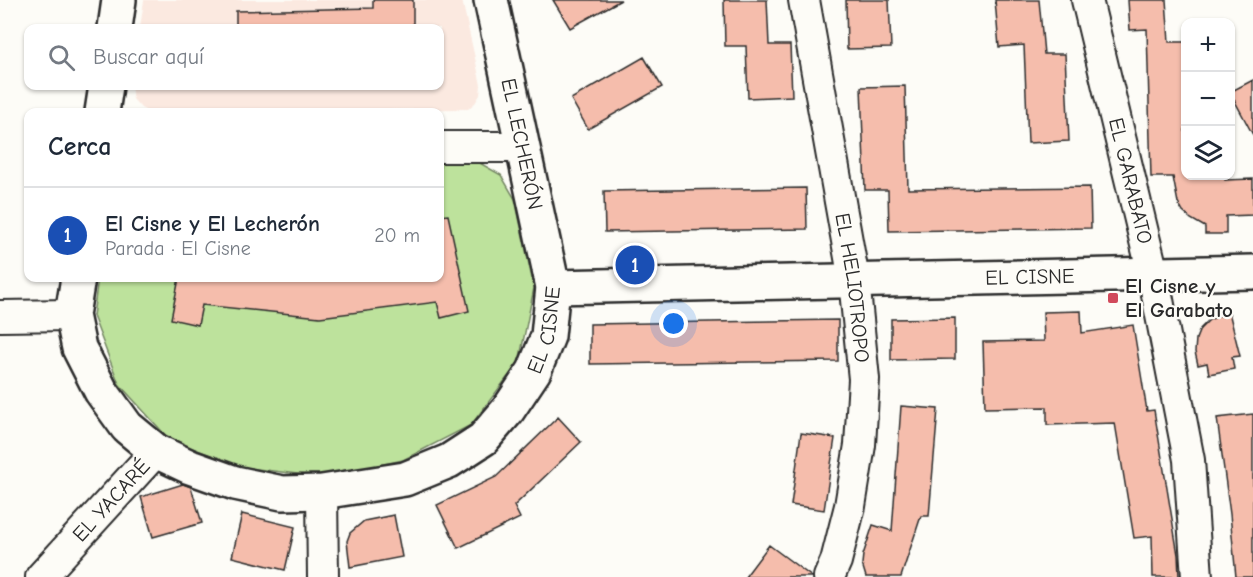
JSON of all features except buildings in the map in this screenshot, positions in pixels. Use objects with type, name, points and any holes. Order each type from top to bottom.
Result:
[{"type":"street","points":[[116,24],[119,0]]},
{"type":"street","name":"EL LECHERÓN","points":[[491,0],[553,287]]},
{"type":"street","name":"EL HELIOTROPO","points":[[804,0],[854,280],[864,379],[860,445],[850,506],[836,561],[829,577]]},
{"type":"street","name":"EL GARABATO","points":[[1087,0],[1153,274],[1189,460],[1197,577]]},
{"type":"street","points":[[103,108],[105,90]]},
{"type":"street","points":[[444,147],[523,147]]},
{"type":"street","name":"EL CISNE","points":[[72,315],[79,348],[101,391],[127,427],[156,451],[190,467],[235,483],[282,493],[322,492],[405,479],[449,461],[483,439],[508,410],[534,371],[548,336],[553,287],[1253,272]]},
{"type":"street","points":[[0,316],[72,315],[77,282]]},
{"type":"street","name":"EL YACARÉ","points":[[40,577],[156,451]]},
{"type":"street","points":[[322,492],[323,577]]},
{"type":"shaded area","points":[[144,0],[462,0],[481,85],[480,95],[468,109],[141,108],[133,99],[132,90],[444,90],[444,24],[141,24]]},
{"type":"green space","points":[[444,162],[478,162],[501,175],[515,199],[534,288],[519,362],[471,425],[403,460],[322,477],[241,467],[169,439],[119,384],[93,316],[97,282],[444,282]]},
{"type":"place","name":"El Cisne y El Lecherón","points":[[635,265]]},
{"type":"place","name":"El Cisne y El Garabato","points":[[1113,298]]}]
